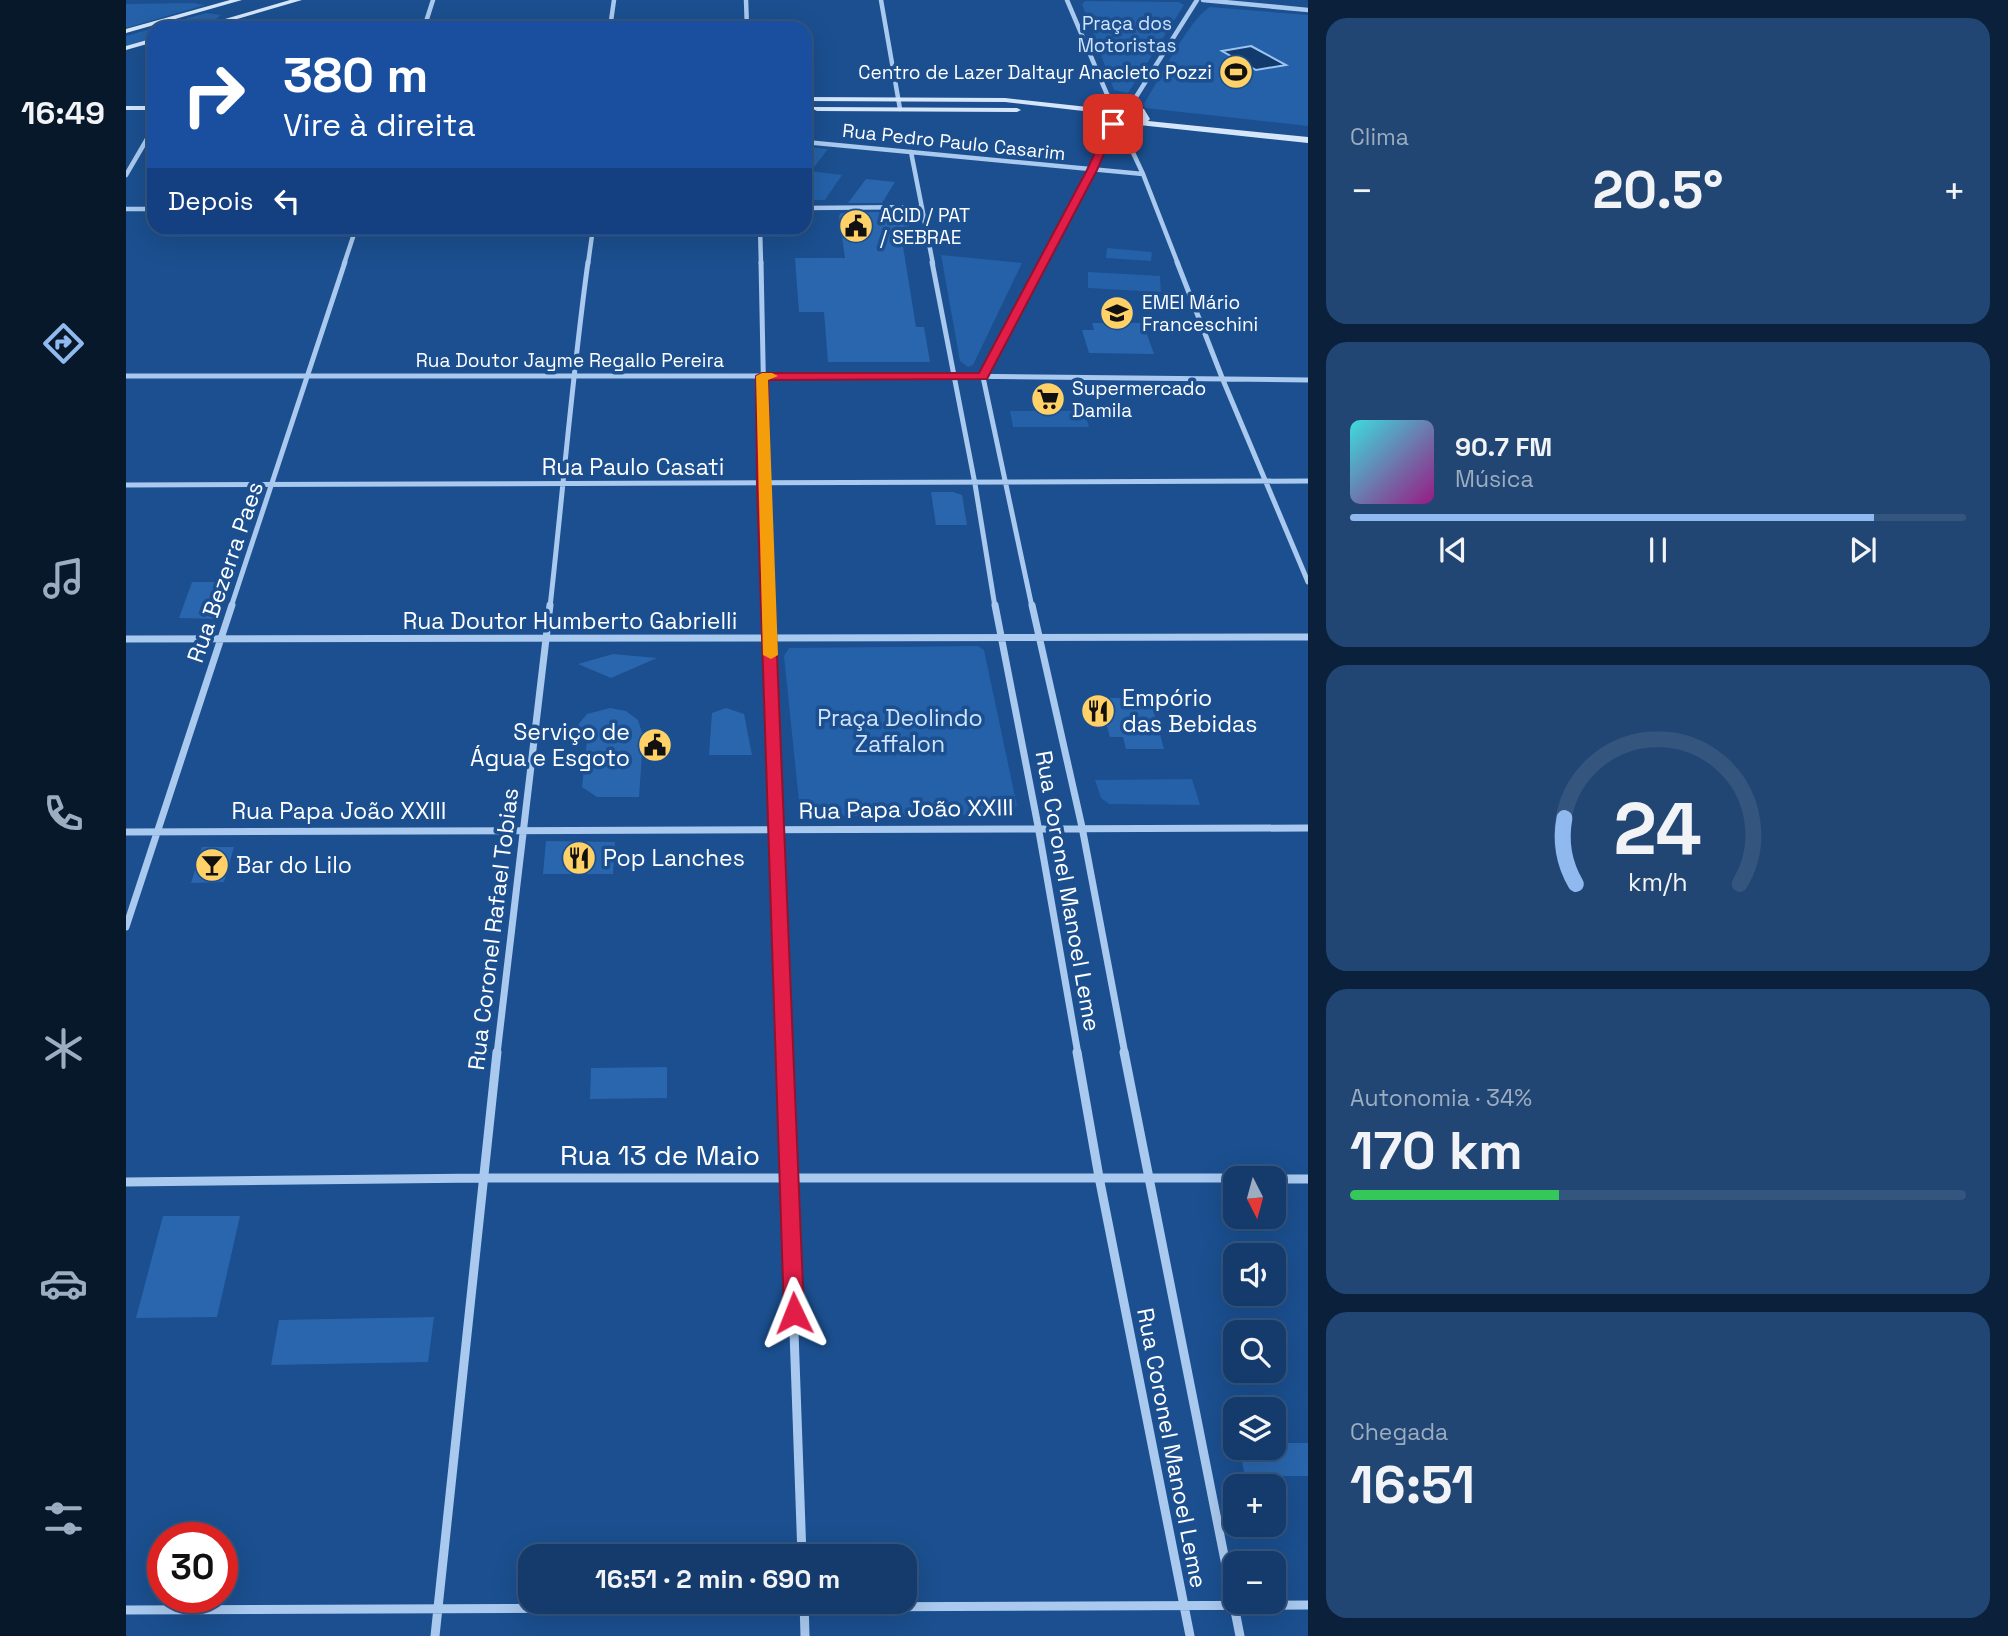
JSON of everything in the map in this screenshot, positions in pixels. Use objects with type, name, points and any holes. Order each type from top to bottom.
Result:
[{"type":"main road","points":[[230,21],[299,0]]},
{"type":"main road","points":[[162,21],[235,1],[244,6],[267,8]]},
{"type":"main road","points":[[126,31],[147,25]]},
{"type":"main road","points":[[126,48],[147,42]]},
{"type":"main road","points":[[126,99],[147,99]]},
{"type":"main road","points":[[812,99],[1005,100],[1096,114],[1116,125],[1142,118],[1308,131]]},
{"type":"main road","points":[[812,109],[1006,110],[1096,114],[1112,106],[1129,108],[1142,118],[1308,140]]},
{"type":"main road","points":[[126,108],[147,108]]},
{"type":"street","points":[[426,21],[433,0]]},
{"type":"street","points":[[611,21],[614,0]]},
{"type":"street","points":[[746,0],[747,21]]},
{"type":"street","points":[[881,0],[900,109]]},
{"type":"street","points":[[1067,0],[1112,106]]},
{"type":"street","points":[[1129,108],[1197,0]]},
{"type":"street","points":[[1203,0],[1308,10]]},
{"type":"street","points":[[983,377],[1116,125]]},
{"type":"street","points":[[1116,125],[1143,174],[1223,380],[1308,582]]},
{"type":"street","points":[[126,175],[147,139]]},
{"type":"street","name":"Rua Pedro Paulo Casarim","points":[[812,143],[1143,174]]},
{"type":"street","name":"Rua Coronel Manoel Leme","points":[[911,152],[975,484],[1000,636],[1038,826],[1099,1177],[1190,1636]]},
{"type":"street","points":[[812,208],[922,207]]},
{"type":"street","points":[[126,209],[147,209]]},
{"type":"street","name":"Rua Bezerra Paes","points":[[126,927],[354,235]]},
{"type":"street","name":"Rua Coronel Rafael Tobias","points":[[435,1636],[482,1178],[565,485],[572,376],[592,235]]},
{"type":"street","points":[[760,235],[764,484],[802,1544]]},
{"type":"street","name":"Rua Doutor Jayme Regallo Pereira","points":[[126,376],[953,376],[1308,380]]},
{"type":"street","name":"Rua Coronel Manoel Leme","points":[[983,377],[1004,483],[1082,827],[1148,1178],[1223,1551]]},
{"type":"street","name":"Rua Paulo Casati","points":[[126,485],[1308,481]]},
{"type":"street","name":"Rua Doutor Humberto Gabrielli","points":[[126,639],[1308,637]]},
{"type":"street","name":"Rua Papa João XXIII","points":[[126,832],[778,830],[1038,826],[1308,828]]},
{"type":"street","name":"Rua 13 de Maio","points":[[126,1182],[482,1178],[1223,1178]]},
{"type":"street","points":[[1286,1179],[1308,1179]]},
{"type":"street","points":[[917,1605],[1223,1605]]},
{"type":"street","points":[[1286,1605],[1308,1605]]},
{"type":"street","points":[[126,1610],[518,1610]]},
{"type":"street","points":[[804,1614],[805,1636]]},
{"type":"street","name":"Rua Coronel Manoel Leme","points":[[1236,1614],[1240,1636]]},
{"type":"green space","name":"Praça dos Motoristas","points":[[1085,1],[1179,2],[1184,5],[1128,93],[1114,90],[1082,4]]},
{"type":"green space","points":[[193,3],[205,5],[126,28],[126,4]]},
{"type":"green space","name":"Centro de Lazer Daltayr Anacleto Pozzi","points":[[1210,7],[1308,15],[1308,126],[1145,108],[1144,104],[1184,37]]},
{"type":"green space","points":[[206,13],[221,15],[212,21],[178,21]]},
{"type":"green space","points":[[147,30],[147,40],[126,46],[126,36]]},
{"type":"green space","points":[[812,148],[828,149],[812,170]]},
{"type":"green space","points":[[812,171],[842,175],[825,200],[812,200]]},
{"type":"green space","points":[[1107,248],[1152,252],[1151,261],[1106,258]]},
{"type":"green space","points":[[941,255],[1022,263],[973,365],[968,367],[960,361]]},
{"type":"green space","points":[[1088,272],[1160,276],[1161,292],[1088,288]]},
{"type":"green space","points":[[1010,411],[1084,411],[1089,427],[1013,427]]},
{"type":"green space","name":"Praça Deolindo Zaffalon","points":[[978,646],[984,650],[1017,806],[997,815],[810,816],[800,811],[784,656],[789,648]]},
{"type":"green space","points":[[1192,779],[1200,805],[1109,804],[1101,798],[1095,780]]},
{"type":"shaded area","points":[[1251,46],[1286,65],[1256,70],[1222,51]]},
{"type":"building","points":[[866,179],[895,182],[882,203],[848,203]]},
{"type":"building","points":[[878,212],[908,222],[911,240],[902,240],[916,327],[924,327],[930,362],[828,362],[824,312],[799,312],[795,258],[845,258],[839,216],[841,213]]},
{"type":"building","points":[[1092,323],[1143,323],[1154,354],[1089,353],[1082,330],[1094,330]]},
{"type":"building","points":[[931,492],[953,492],[962,495],[967,525],[936,525]]},
{"type":"building","points":[[192,582],[231,582],[217,619],[179,618]]},
{"type":"building","points":[[613,654],[657,658],[611,678],[578,664]]},
{"type":"building","points":[[1086,698],[1150,698],[1164,749],[1126,749],[1123,737],[1110,737],[1106,723],[1092,723]]},
{"type":"building","points":[[610,708],[626,711],[638,720],[649,755],[642,755],[639,797],[597,797],[582,787],[587,741],[581,737],[578,725],[587,714]]},
{"type":"building","points":[[726,708],[744,714],[752,755],[709,755],[712,713]]},
{"type":"building","name":"Pop Lanches","points":[[546,841],[615,842],[613,874],[543,874]]},
{"type":"building","name":"Bar do Lilo","points":[[202,847],[234,847],[224,882],[191,883]]},
{"type":"building","points":[[667,1067],[667,1098],[590,1099],[591,1068]]},
{"type":"building","points":[[163,1216],[240,1216],[217,1317],[136,1318]]},
{"type":"building","points":[[434,1317],[428,1362],[271,1365],[279,1320]]},
{"type":"building","points":[[1286,1443],[1308,1443],[1308,1476],[1245,1474],[1242,1460],[1286,1460]]},
{"type":"slow traffic","points":[[771,655],[762,376],[772,376]]},
{"type":"place","name":"Centro de Lazer Daltayr Anacleto Pozzi","points":[[1236,72]]},
{"type":"place","name":"ACID / PAT / SEBRAE","points":[[856,226]]},
{"type":"place","name":"EMEI Mário Franceschini","points":[[1117,313]]},
{"type":"place","name":"Supermercado Damila","points":[[1048,399]]},
{"type":"place","name":"Empório das Bebidas","points":[[1098,711]]},
{"type":"place","name":"Serviço de Água e Esgoto","points":[[655,745]]},
{"type":"place","name":"Pop Lanches","points":[[579,858]]},
{"type":"place","name":"Bar do Lilo","points":[[212,865]]},
{"type":"route","points":[[794,1313],[762,376],[983,377],[1092,170],[1113,124]]}]
